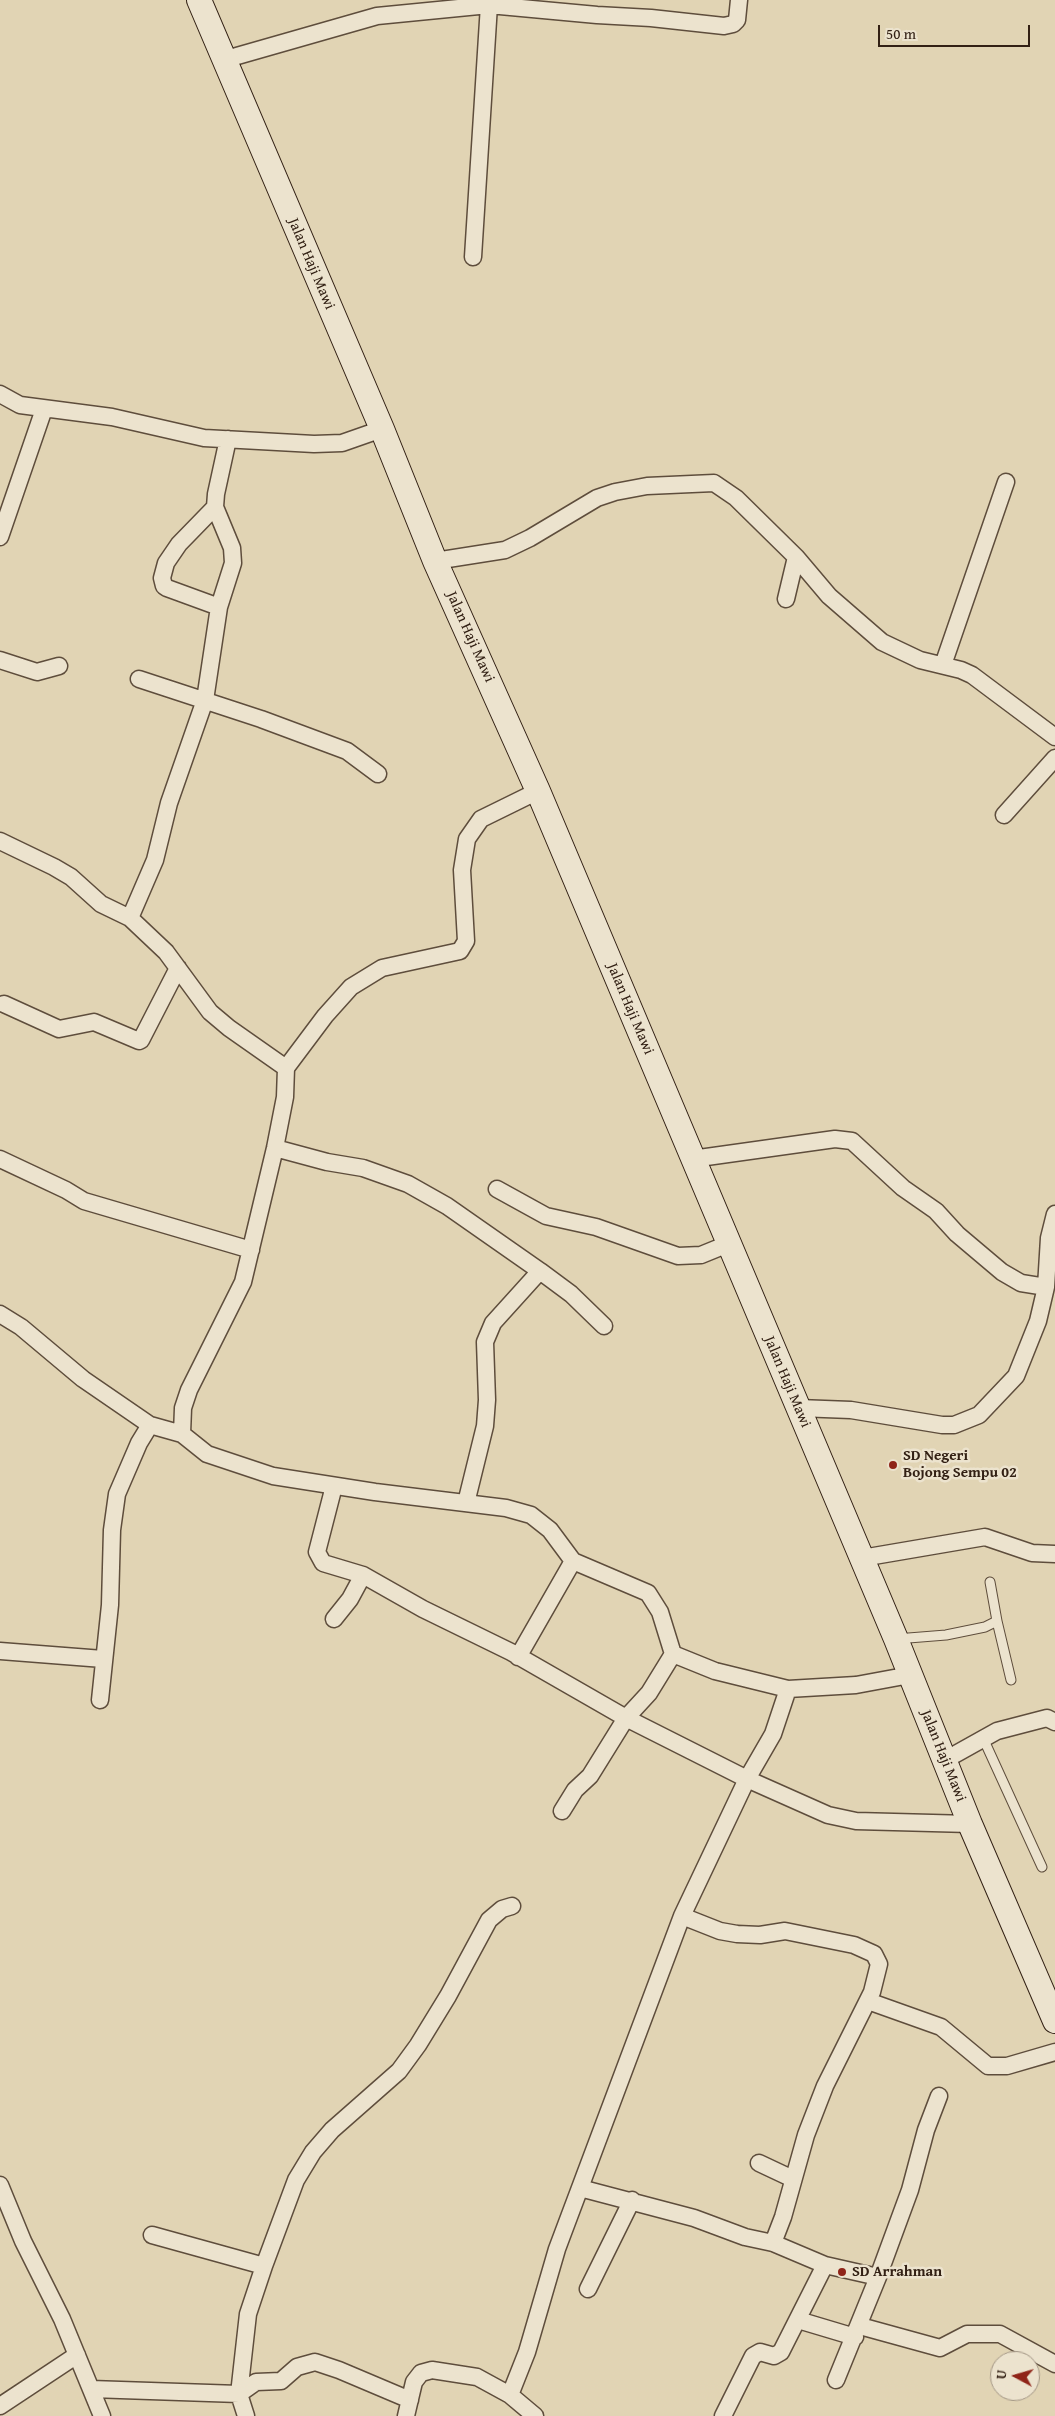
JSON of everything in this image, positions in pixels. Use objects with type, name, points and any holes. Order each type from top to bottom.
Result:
[{"type":"street","name":"Jalan Haji Mawi","points":[[199,0],[382,429],[435,561],[538,791],[896,1639],[970,1824],[1055,2021]]},
{"type":"street","points":[[223,60],[376,16],[467,3],[724,26],[733,24],[737,20],[739,0]]},
{"type":"street","points":[[473,257],[489,5]]},
{"type":"street","points":[[0,394],[20,405],[112,417],[186,435],[228,439],[301,445],[342,443],[382,429]]},
{"type":"street","points":[[0,537],[44,409]]},
{"type":"street","points":[[130,918],[156,860],[169,803],[205,700],[219,607],[234,555],[215,508],[216,494],[228,439]]},
{"type":"street","points":[[943,665],[1006,482]]},
{"type":"street","points":[[435,561],[505,550],[530,538],[597,498],[647,486],[714,483],[736,498],[796,557],[829,596],[882,642],[920,660],[943,665],[972,675],[1054,734]]},
{"type":"street","points":[[215,508],[179,544],[166,563],[162,578],[164,586],[167,588],[219,607]]},
{"type":"street","points":[[786,599],[796,557]]},
{"type":"street","points":[[0,660],[37,672],[59,666]]},
{"type":"street","points":[[139,678],[347,751],[378,774]]},
{"type":"street","points":[[1004,815],[1055,758]]},
{"type":"street","points":[[182,1434],[183,1408],[189,1390],[237,1298],[251,1250],[276,1148],[285,1097],[286,1068],[325,1016],[351,987],[382,968],[457,953],[463,948],[466,931],[463,865],[467,839],[481,820],[538,791]]},
{"type":"street","points":[[0,841],[71,877],[101,904],[130,918],[151,936],[178,968],[210,1012],[229,1028],[286,1068]]},
{"type":"street","points":[[4,1004],[59,1029],[94,1022],[139,1041],[178,968]]},
{"type":"street","points":[[692,1159],[835,1139],[852,1141],[859,1145],[903,1188],[936,1211],[956,1234],[1002,1272],[1021,1283],[1046,1288]]},
{"type":"street","points":[[276,1148],[327,1162],[363,1168],[408,1184],[447,1206],[540,1270],[571,1294],[604,1326]]},
{"type":"street","points":[[0,1159],[66,1190],[84,1201],[251,1250]]},
{"type":"street","points":[[497,1189],[546,1216],[596,1227],[678,1256],[701,1255],[728,1244]]},
{"type":"street","points":[[798,1408],[852,1410],[942,1425],[967,1421],[989,1407],[1016,1376],[1038,1321],[1046,1288],[1049,1238],[1055,1214]]},
{"type":"street","points":[[466,1503],[485,1426],[487,1400],[485,1342],[493,1323],[540,1270]]},
{"type":"street","points":[[0,1314],[21,1327],[83,1379],[150,1425],[182,1434],[207,1454],[273,1476],[334,1486],[506,1508],[538,1518],[550,1530],[573,1562],[648,1593],[660,1612],[673,1654],[649,1693],[626,1718],[590,1776],[575,1790],[562,1811]]},
{"type":"street","points":[[100,1700],[110,1605],[112,1530],[117,1494],[139,1443],[150,1425]]},
{"type":"street","points":[[334,1486],[318,1546],[317,1556],[323,1563],[363,1575],[423,1609],[518,1657],[626,1718],[747,1779],[841,1818],[856,1821],[970,1824]]},
{"type":"street","points":[[862,1558],[985,1537],[1032,1553],[1055,1554]]},
{"type":"street","points":[[518,1657],[573,1562]]},
{"type":"street","points":[[334,1619],[345,1607],[363,1575]]},
{"type":"street","points":[[0,1651],[103,1659]]},
{"type":"street","points":[[673,1654],[715,1671],[788,1689],[856,1685],[910,1675]]},
{"type":"street","points":[[510,2395],[527,2352],[557,2249],[682,1916],[747,1779],[773,1734],[788,1689]]},
{"type":"street","points":[[945,1760],[997,1731],[1046,1718],[1055,1722]]},
{"type":"street","points":[[246,2416],[239,2394],[248,2314],[296,2180],[312,2152],[332,2130],[399,2071],[418,2045],[448,1996],[490,1920],[502,1909],[512,1906]]},
{"type":"street","points":[[682,1916],[720,1931],[760,1935],[786,1931],[799,1932],[870,1951],[874,1954],[879,1964],[868,2001],[825,2086],[806,2135],[773,2243]]},
{"type":"street","points":[[868,2001],[941,2027],[988,2066],[1006,2066],[1055,2052]]},
{"type":"street","points":[[836,2380],[857,2331],[910,2190],[926,2130],[939,2096]]},
{"type":"street","points":[[759,2163],[793,2179]]},
{"type":"street","points":[[0,2185],[23,2241],[62,2319],[102,2416]]},
{"type":"street","points":[[580,2188],[632,2200],[694,2218],[754,2240],[773,2243],[825,2265],[878,2277]]},
{"type":"street","points":[[588,2289],[632,2200]]},
{"type":"street","points":[[152,2235],[264,2266]]},
{"type":"street","points":[[723,2416],[753,2356],[760,2352],[774,2356],[779,2354],[825,2265]]},
{"type":"street","points":[[798,2320],[940,2348],[967,2334],[1000,2334],[1055,2364]]},
{"type":"street","points":[[0,2406],[77,2355]]},
{"type":"street","points":[[91,2389],[239,2394],[256,2382],[281,2381],[297,2367],[315,2362],[410,2400]]},
{"type":"street","points":[[406,2416],[418,2376],[432,2370],[470,2375],[510,2395],[535,2416]]},
{"type":"lane","points":[[990,1582],[1011,1680]]},
{"type":"lane","points":[[896,1639],[946,1636],[985,1627],[997,1621]]},
{"type":"lane","points":[[984,1738],[1042,1867]]},
{"type":"place","name":"SD Negeri Bojong Sempu 02","points":[[893,1465]]},
{"type":"place","name":"SD Arrahman","points":[[842,2272]]}]
